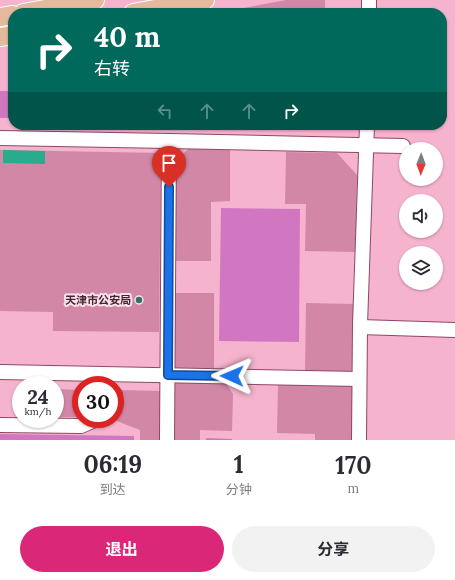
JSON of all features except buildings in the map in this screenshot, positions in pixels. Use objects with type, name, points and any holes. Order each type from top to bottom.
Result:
[{"type":"main road","points":[[41,8],[95,0]]},
{"type":"main road","points":[[160,8],[204,0]]},
{"type":"street","points":[[359,440],[360,327],[367,130]]},
{"type":"street","points":[[0,138],[21,132],[169,141],[399,146]]},
{"type":"street","points":[[167,440],[169,141]]},
{"type":"street","points":[[360,327],[455,330]]},
{"type":"street","points":[[0,372],[72,377]]},
{"type":"street","points":[[124,379],[168,375],[359,379]]},
{"type":"street","points":[[0,425],[72,426]]},
{"type":"shaded area","points":[[286,0],[325,0],[325,8],[244,8]]},
{"type":"shaded area","points":[[188,149],[230,149],[230,201],[211,202],[211,261],[175,261],[175,162]]},
{"type":"shaded area","points":[[0,150],[161,153],[159,332],[53,331],[53,312],[0,311]]},
{"type":"shaded area","points":[[3,150],[45,151],[45,164],[3,163]]},
{"type":"shaded area","points":[[286,152],[337,153],[357,175],[356,252],[305,251],[306,204],[285,204]]},
{"type":"shaded area","points":[[174,293],[214,293],[214,369],[174,368]]},
{"type":"shaded area","points":[[306,303],[354,304],[353,372],[305,371]]},
{"type":"shaded area","points":[[174,382],[226,383],[233,394],[232,431],[200,430],[200,440],[174,440]]},
{"type":"shaded area","points":[[278,384],[352,385],[352,440],[315,440],[315,434],[277,433]]},
{"type":"shaded area","points":[[64,389],[72,390],[72,417],[64,417]]},
{"type":"shaded area","points":[[124,390],[160,391],[160,440],[140,440],[140,430],[124,424]]},
{"type":"place","name":"天津市公安局","points":[[139,300]]},
{"type":"route","points":[[169,187],[168,375],[232,376]]}]
